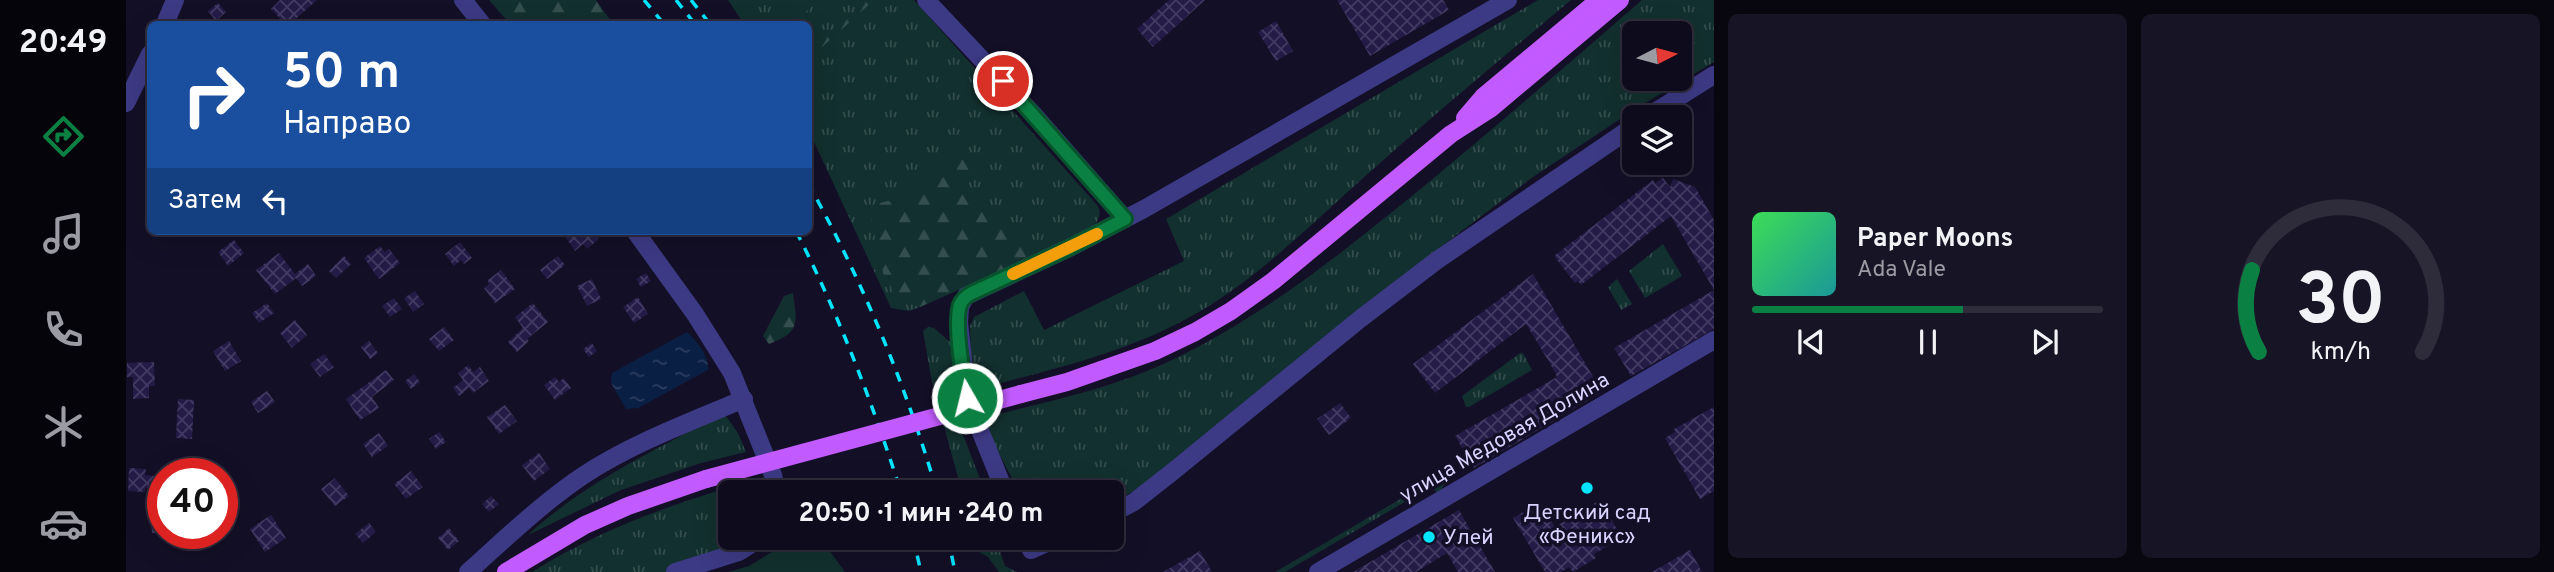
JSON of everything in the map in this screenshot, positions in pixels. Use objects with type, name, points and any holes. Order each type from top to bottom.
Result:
[{"type":"main road","points":[[1451,134],[1483,97],[1599,0]]},
{"type":"main road","points":[[506,572],[585,525],[628,506],[706,480],[1089,375],[1155,351],[1195,332],[1231,311],[1273,281],[1451,134],[1490,109],[1620,0]]},
{"type":"street","points":[[166,21],[176,0]]},
{"type":"street","points":[[463,0],[480,21]]},
{"type":"street","points":[[926,0],[1034,115],[1125,219]]},
{"type":"street","points":[[1000,480],[967,398],[959,335],[961,304],[972,293],[1125,219],[1508,0]]},
{"type":"street","points":[[126,103],[147,60]]},
{"type":"street","points":[[1669,105],[1712,81]]},
{"type":"street","points":[[1124,507],[1171,473],[1350,327],[1436,261],[1622,134]]},
{"type":"street","points":[[638,235],[702,324],[732,373],[774,480]]},
{"type":"street","name":"улица Медовая Долина","points":[[1318,572],[1714,340]]},
{"type":"street","points":[[468,572],[583,476],[650,439],[744,399]]},
{"type":"street","points":[[675,572],[742,550]]},
{"type":"green space","points":[[489,0],[596,0],[611,21],[507,21]]},
{"type":"green space","points":[[728,0],[914,0],[1097,205],[1100,213],[1096,223],[1030,258],[920,307],[909,311],[891,308],[812,137],[812,21],[742,21]]},
{"type":"green space","points":[[808,0],[817,0],[801,17],[804,21],[788,20]]},
{"type":"green space","points":[[867,0],[874,0],[820,49],[812,44],[812,31],[821,39],[829,35]]},
{"type":"green space","points":[[1538,0],[1571,0],[1279,254],[1212,304],[1161,332],[1134,343],[1077,362],[963,393],[971,367],[970,326],[974,317],[1024,291],[1044,330],[1184,261],[1166,219]]},
{"type":"green space","points":[[1642,0],[1714,0],[1714,62],[1692,75],[1692,21],[1622,21],[1622,91],[1665,91],[1642,105],[1622,105],[1622,118],[1533,177],[1380,293],[1136,490],[1124,496],[1124,480],[1013,480],[981,419],[1122,380],[1168,362],[1203,344],[1304,280],[1456,159]]},
{"type":"green space","points":[[958,148],[978,178],[965,185],[969,196],[999,213],[1014,227],[1030,258],[920,307],[899,301],[883,273],[868,206],[896,199]]},
{"type":"green space","points":[[1663,244],[1682,276],[1645,298],[1629,271]]},
{"type":"green space","points":[[1617,279],[1632,304],[1621,310],[1608,287]]},
{"type":"green space","points":[[793,293],[796,319],[792,331],[769,344],[763,336],[784,296]]},
{"type":"green space","points":[[928,327],[934,328],[951,343],[959,424],[980,480],[959,480],[932,382],[923,331]]},
{"type":"green space","points":[[1523,353],[1532,370],[1466,407],[1462,396]]},
{"type":"green space","points":[[726,416],[738,433],[746,452],[701,463],[621,490],[528,535],[581,493],[619,470],[700,424]]},
{"type":"green space","points":[[1435,474],[1444,476],[1445,483],[1438,495],[1432,486],[1285,572],[1275,572],[1416,490],[1414,486]]},
{"type":"green space","points":[[718,491],[718,550],[734,550],[730,552],[666,572],[532,572],[617,527]]},
{"type":"green space","points":[[777,550],[829,550],[845,572],[728,572],[749,566]]},
{"type":"green space","points":[[999,550],[1005,566],[1017,572],[999,572],[988,557],[979,552]]},
{"type":"water","points":[[687,332],[704,354],[708,370],[638,408],[626,409],[611,383],[612,373]]},
{"type":"building","points":[[280,0],[317,0],[293,21],[282,21],[271,9]]},
{"type":"building","points":[[1169,0],[1205,0],[1153,47],[1137,29]]},
{"type":"building","points":[[1337,0],[1443,0],[1449,10],[1370,56]]},
{"type":"building","points":[[218,3],[226,12],[216,21],[208,11]]},
{"type":"building","points":[[1276,21],[1293,51],[1276,61],[1258,32]]},
{"type":"building","points":[[1663,178],[1670,187],[1673,179],[1695,187],[1714,220],[1714,290],[1671,216],[1581,285],[1578,281],[1575,283],[1554,256],[1653,180],[1655,183]]},
{"type":"building","points":[[564,235],[596,235],[599,239],[587,249],[583,244],[575,251]]},
{"type":"building","points":[[234,240],[244,253],[228,266],[218,252]]},
{"type":"building","points":[[460,242],[472,258],[464,264],[461,260],[454,266],[445,254]]},
{"type":"building","points":[[380,246],[385,252],[389,249],[400,263],[379,279],[364,258]]},
{"type":"building","points":[[279,253],[295,274],[308,264],[316,276],[302,286],[296,278],[275,294],[256,270]]},
{"type":"building","points":[[344,256],[351,264],[336,278],[329,271]]},
{"type":"building","points":[[558,256],[565,265],[547,279],[540,270]]},
{"type":"building","points":[[501,270],[515,289],[495,303],[484,288],[489,284],[488,280]]},
{"type":"building","points":[[646,273],[651,281],[641,287],[636,279]]},
{"type":"building","points":[[1533,274],[1602,392],[1474,468],[1455,436],[1557,377],[1551,365],[1526,324],[1435,393],[1413,364]]},
{"type":"building","points":[[592,279],[601,299],[587,306],[577,286]]},
{"type":"building","points":[[1714,290],[1714,329],[1631,376],[1614,348]]},
{"type":"building","points":[[415,291],[424,304],[413,312],[404,298]]},
{"type":"building","points":[[638,297],[648,314],[634,323],[623,307]]},
{"type":"building","points":[[394,298],[402,309],[390,317],[382,306]]},
{"type":"building","points":[[267,303],[274,313],[259,323],[252,313]]},
{"type":"building","points":[[533,303],[548,322],[527,339],[529,341],[517,352],[508,342],[523,328],[515,317]]},
{"type":"building","points":[[295,320],[307,335],[292,348],[280,333]]},
{"type":"building","points":[[444,327],[454,340],[439,351],[429,339]]},
{"type":"building","points":[[229,341],[241,361],[225,371],[213,351]]},
{"type":"building","points":[[369,341],[378,353],[370,359],[361,347]]},
{"type":"building","points":[[592,343],[597,351],[589,357],[583,349]]},
{"type":"building","points":[[324,354],[334,367],[320,377],[310,364]]},
{"type":"building","points":[[154,362],[155,386],[149,386],[149,398],[133,399],[133,377],[127,377],[127,363]]},
{"type":"building","points":[[468,365],[473,372],[480,367],[489,381],[473,393],[469,388],[459,396],[453,388],[463,380],[458,373]]},
{"type":"building","points":[[386,370],[394,380],[372,397],[379,408],[360,420],[346,399]]},
{"type":"building","points":[[414,374],[420,382],[411,389],[405,381]]},
{"type":"building","points":[[555,377],[559,382],[564,378],[571,388],[555,400],[544,385]]},
{"type":"building","points":[[267,391],[275,402],[258,413],[251,402]]},
{"type":"building","points":[[178,399],[194,400],[192,439],[176,438]]},
{"type":"building","points":[[1340,403],[1351,418],[1329,435],[1317,419]]},
{"type":"building","points":[[505,405],[517,421],[499,434],[487,417]]},
{"type":"building","points":[[1714,407],[1714,491],[1700,499],[1665,438],[1675,432],[1674,429]]},
{"type":"building","points":[[439,432],[446,442],[436,449],[429,439]]},
{"type":"building","points":[[379,433],[388,446],[372,457],[363,444]]},
{"type":"building","points":[[539,453],[550,469],[534,481],[522,465]]},
{"type":"building","points":[[129,468],[146,469],[145,492],[128,491]]},
{"type":"building","points":[[411,471],[423,487],[406,499],[394,484]]},
{"type":"building","points":[[335,478],[349,496],[335,506],[321,489]]},
{"type":"building","points":[[491,496],[499,504],[489,512],[482,504]]},
{"type":"building","points":[[1600,500],[1622,538],[1594,554],[1596,558],[1573,572],[1569,567],[1561,572],[1545,572],[1513,518],[1540,502],[1555,527]]},
{"type":"building","points":[[1459,510],[1495,572],[1458,572],[1447,553],[1416,572],[1353,572]]},
{"type":"building","points":[[271,515],[286,538],[265,552],[250,529]]},
{"type":"building","points":[[369,523],[376,532],[363,543],[355,534]]},
{"type":"building","points":[[449,528],[459,541],[448,550],[438,538]]},
{"type":"building","points":[[1690,550],[1702,572],[1652,572]]},
{"type":"building","points":[[1200,551],[1212,572],[1163,572]]},
{"type":"railway","points":[[644,0],[662,21]]},
{"type":"railway","points":[[676,0],[693,21]]},
{"type":"railway","points":[[691,0],[708,21]]},
{"type":"railway","points":[[812,190],[847,257],[881,334],[933,480]]},
{"type":"railway","points":[[798,235],[854,359],[897,480]]},
{"type":"railway","points":[[916,550],[921,572]]},
{"type":"railway","points":[[951,550],[955,572]]},
{"type":"slow traffic","points":[[1013,274],[1097,234]]},
{"type":"place","name":"Детский сад «Феникс»","points":[[1587,488]]},
{"type":"place","name":"Улей","points":[[1429,537]]},
{"type":"route","points":[[967,398],[959,335],[959,310],[966,296],[1125,219],[1003,81]]}]
